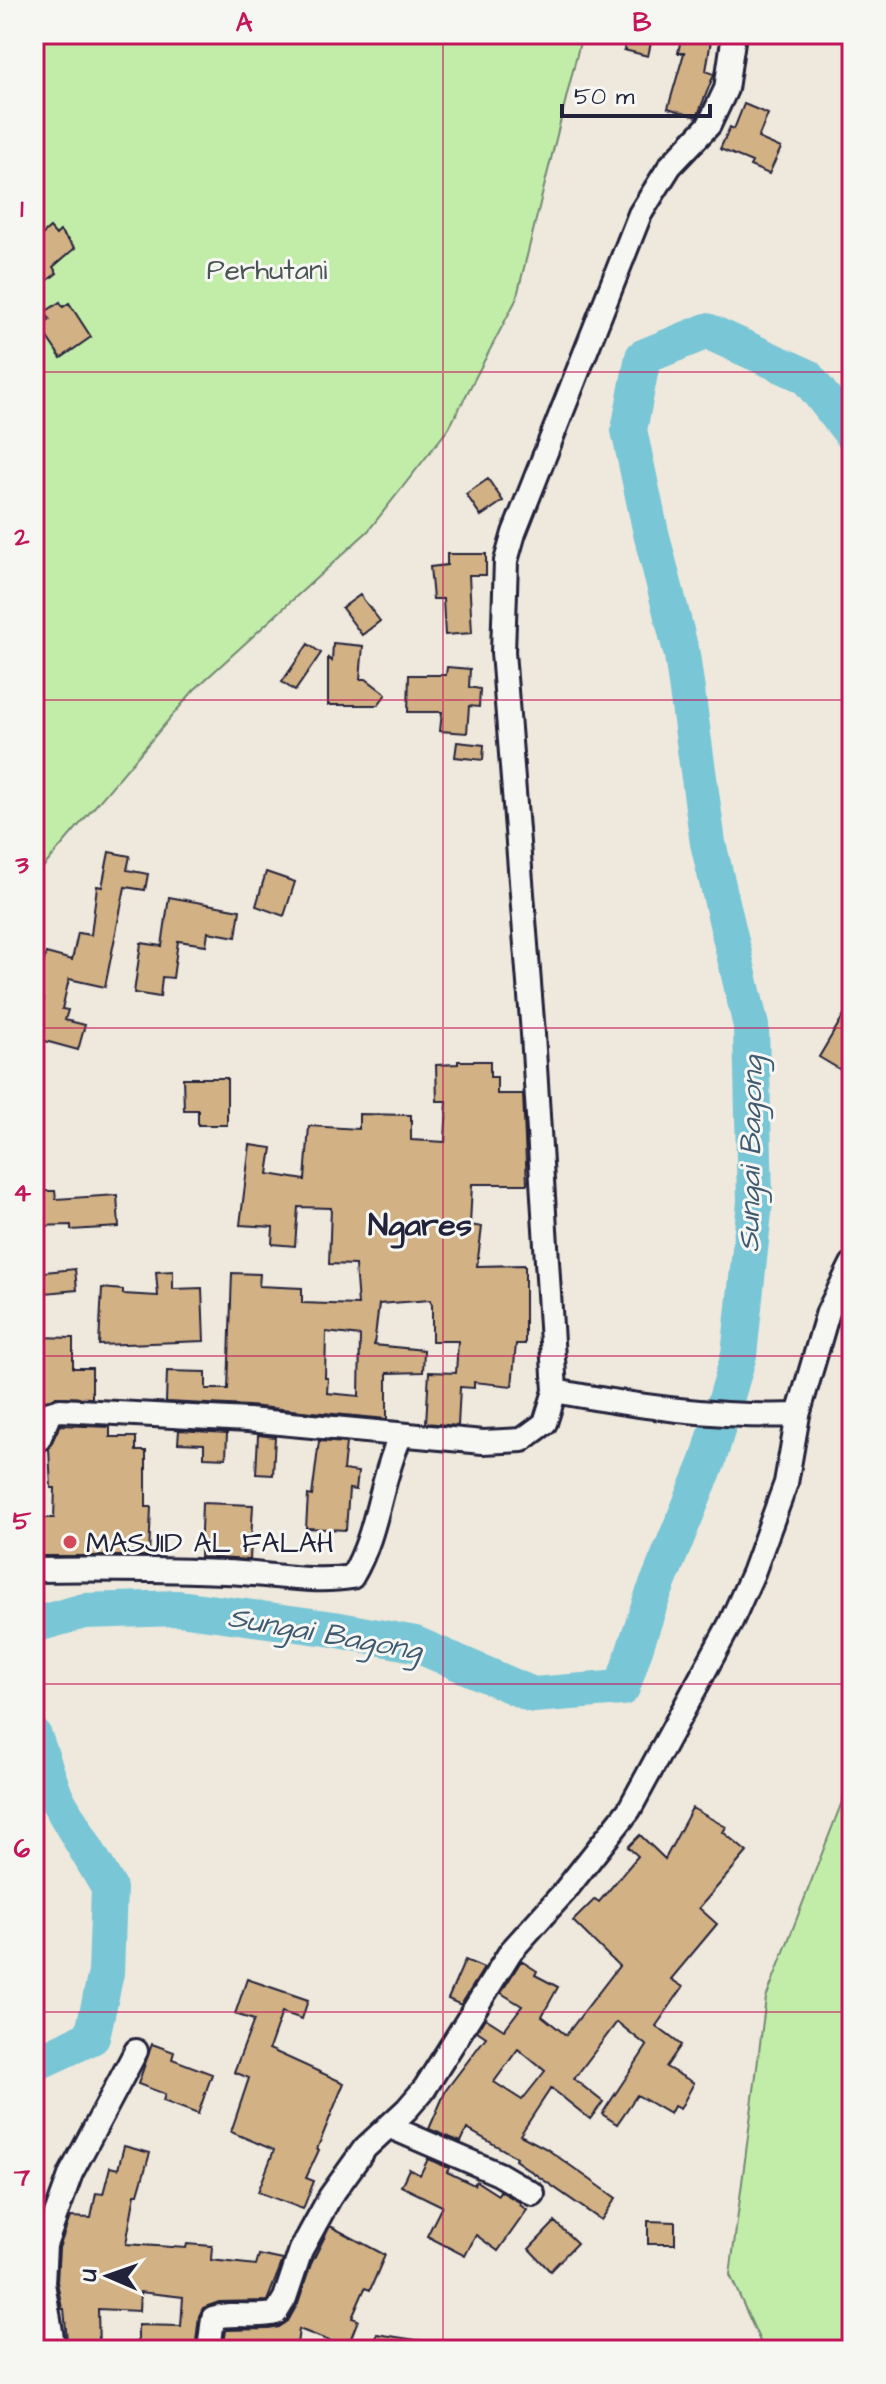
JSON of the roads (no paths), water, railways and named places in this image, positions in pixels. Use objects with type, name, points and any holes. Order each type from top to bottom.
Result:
[{"type":"street","points":[[34,1440],[43,1434],[50,1413],[60,1410],[248,1420],[483,1442],[522,1440],[545,1423],[555,1391],[533,1034],[503,652],[506,561],[514,533],[640,214],[670,166],[709,125],[726,89],[734,34]]},
{"type":"street","points":[[209,2350],[213,2318],[258,2317],[276,2313],[285,2298],[301,2250],[330,2197],[365,2148],[425,2088],[511,1951],[564,1892],[629,1810],[730,1624],[753,1573],[786,1483],[798,1415],[828,1312],[852,1264]]},
{"type":"street","points":[[555,1391],[643,1408],[764,1416],[798,1415]]},
{"type":"street","points":[[34,1570],[134,1568],[324,1581],[352,1577],[366,1552],[390,1458],[401,1435]]},
{"type":"street","points":[[54,2350],[43,2283],[45,2245],[71,2173],[136,2051]]},
{"type":"street","points":[[388,2126],[499,2174],[533,2194]]},
{"type":"waterway","name":"Sungai Bagong","points":[[34,1625],[84,1611],[179,1608],[334,1629],[415,1644],[533,1695],[622,1688],[651,1600],[708,1461],[739,1355],[755,1202],[751,1026],[708,843],[682,655],[629,430],[643,357],[707,331],[806,376],[852,434]]},
{"type":"waterway","name":"Sungai Bagong","points":[[34,1736],[55,1796],[109,1888],[106,1973],[92,2037],[34,2064]]},
{"type":"place","name":"MASJID AL FALAH","points":[[70,1542]]},
{"type":"district","name":"Ngares","points":[[420,1224]]},
{"type":"park label","name":"Perhutani","points":[[267,269]]}]
